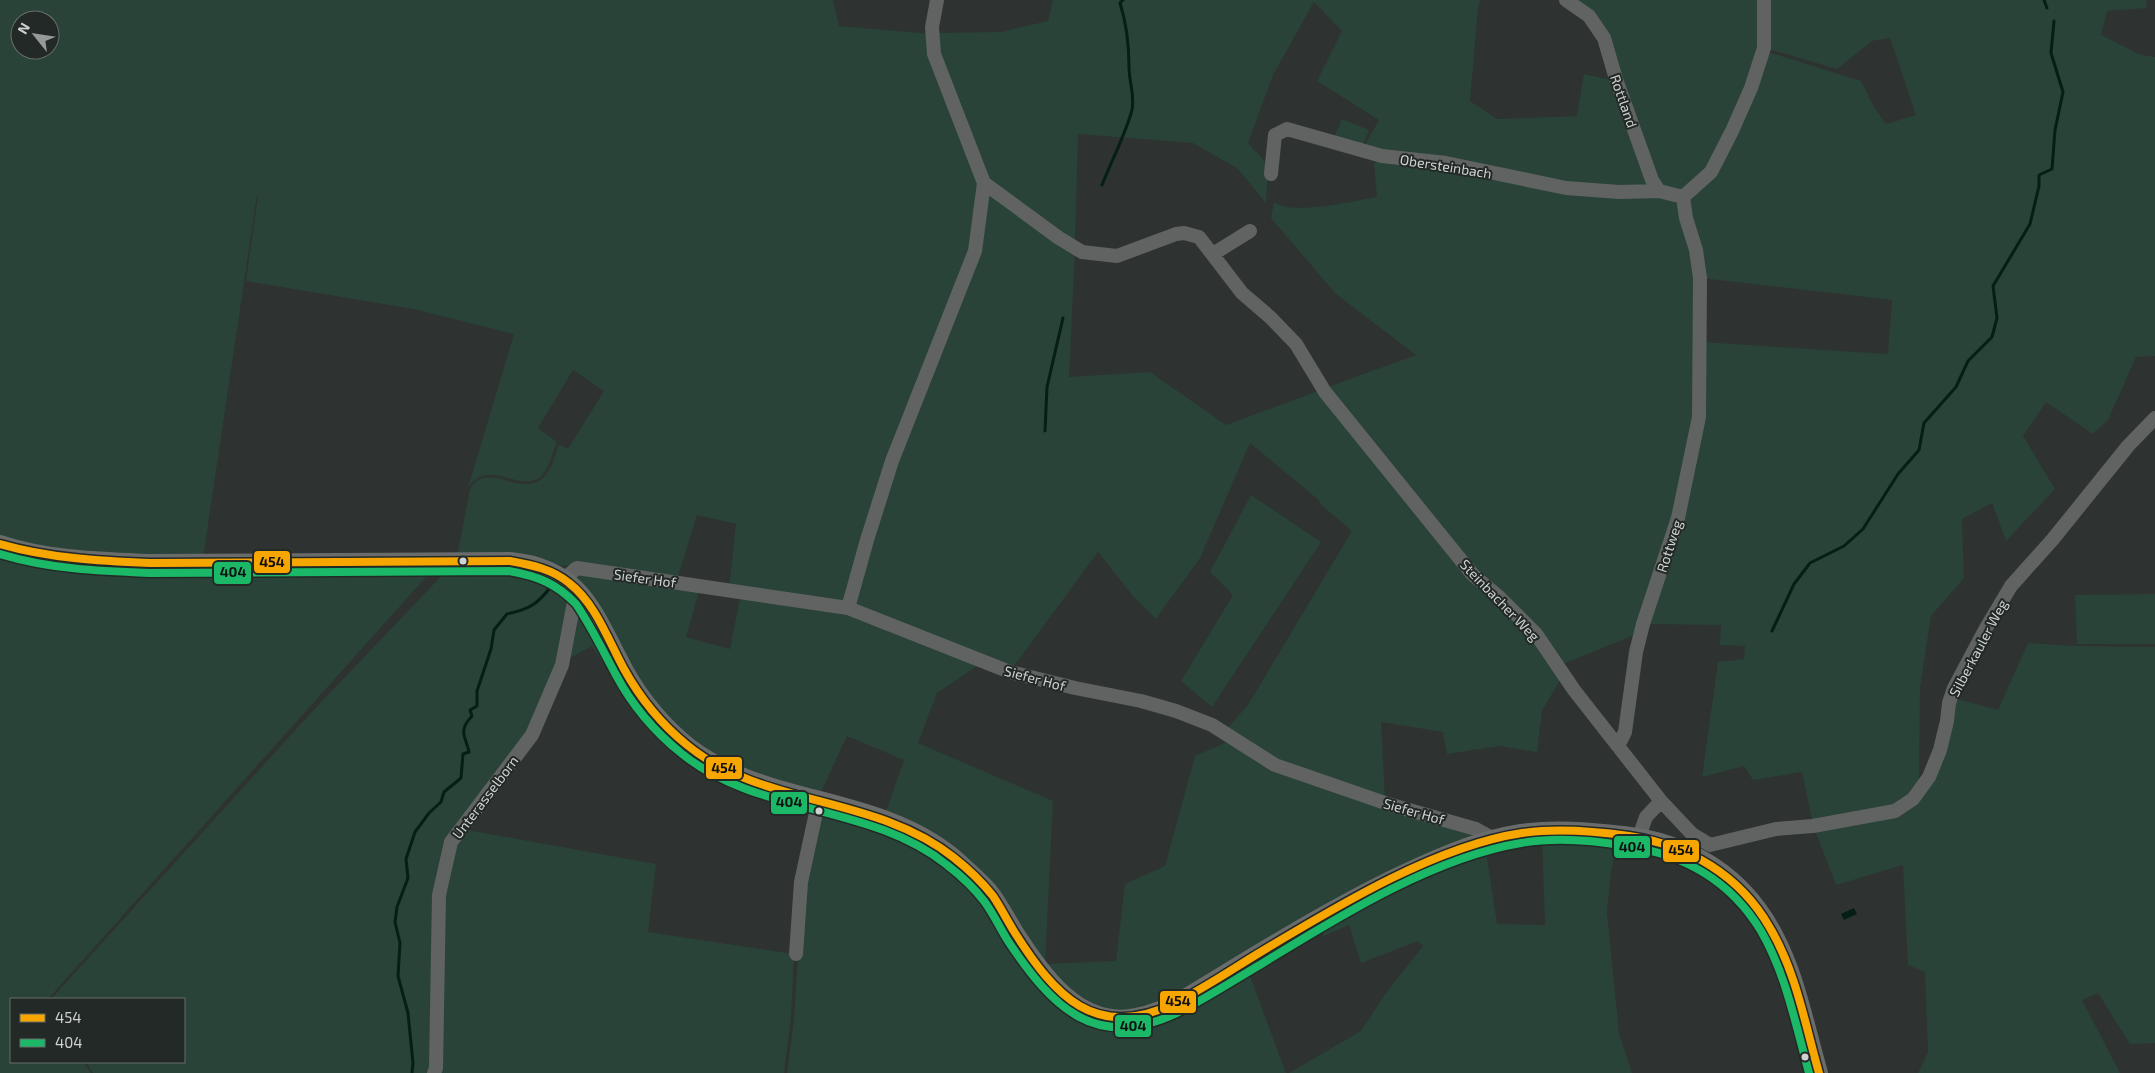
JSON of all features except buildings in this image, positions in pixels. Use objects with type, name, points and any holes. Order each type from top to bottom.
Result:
[{"type":"main road","points":[[0,544],[56,558],[93,561],[169,563],[510,560],[541,566],[564,578],[581,593],[594,612],[626,672],[665,724],[683,742],[706,759],[748,778],[891,822],[952,856],[988,891],[1034,960],[1055,987],[1084,1009],[1111,1018],[1137,1017],[1161,1010],[1185,998],[1328,911],[1419,866],[1458,850],[1494,839],[1542,831],[1587,831],[1639,837],[1665,843],[1697,856],[1734,882],[1759,910],[1788,964],[1819,1073]]},
{"type":"street","points":[[848,608],[866,540],[892,461],[975,251],[984,183],[934,54],[932,27],[937,0]]},
{"type":"street","name":"Rottland","points":[[1566,0],[1589,16],[1604,38],[1616,79],[1652,180],[1659,191]]},
{"type":"street","points":[[1659,191],[1683,197],[1711,172],[1732,131],[1764,48],[1764,0]]},
{"type":"street","name":"Obersteinbach","points":[[1271,174],[1275,135],[1287,129],[1382,156],[1446,163],[1566,188],[1619,192],[1659,191]]},
{"type":"street","points":[[984,183],[1059,238],[1082,252],[1117,256],[1184,233],[1199,237],[1212,254],[1250,231]]},
{"type":"street","name":"Rottweg","points":[[1618,746],[1625,732],[1636,652],[1643,624],[1678,518],[1698,417],[1700,278],[1696,250],[1686,218],[1683,197]]},
{"type":"street","name":"Steinbacher Weg","points":[[1212,254],[1242,293],[1271,318],[1296,344],[1325,392],[1473,576],[1498,596],[1536,634],[1574,690],[1661,801]]},
{"type":"street","name":"Silberkauler Weg","points":[[1661,801],[1692,834],[1710,845],[1776,829],[1813,826],[1895,811],[1913,799],[1929,777],[1940,750],[1949,703],[1954,688],[2011,586],[2053,539],[2128,446],[2155,418]]},
{"type":"street","name":"Siefer Hof","points":[[564,578],[577,568],[848,608],[1010,672],[1075,688],[1141,701],[1176,711],[1212,725],[1275,765],[1388,804],[1476,829],[1494,839]]},
{"type":"street","name":"Unterasselborn","points":[[434,1073],[436,1068],[439,895],[451,842],[532,735],[562,665],[576,598],[581,593]]},
{"type":"street","points":[[796,954],[801,882],[819,799]]},
{"type":"street","points":[[1639,837],[1646,817],[1661,801]]},
{"type":"street","points":[[1692,834],[1697,856]]},
{"type":"shaded area","points":[[0,0],[833,0],[839,26],[931,34],[981,183],[973,251],[846,606],[729,589],[736,524],[697,515],[677,580],[577,565],[563,566],[542,560],[457,557],[470,489],[478,480],[487,477],[528,484],[538,481],[549,470],[559,444],[568,449],[604,391],[573,370],[538,428],[557,442],[545,471],[537,479],[528,482],[487,475],[477,479],[468,488],[514,334],[413,309],[246,281],[258,195],[203,558],[95,556],[0,539]]},
{"type":"shaded area","points":[[1053,0],[1481,0],[1478,8],[1470,101],[1497,119],[1577,116],[1584,74],[1615,81],[1648,167],[1617,79],[1605,38],[1590,15],[1568,0],[1762,0],[1762,50],[1861,81],[1874,107],[1886,124],[1916,115],[1890,38],[1872,41],[1837,69],[1765,48],[1765,0],[2147,0],[2146,8],[2107,11],[2101,35],[2141,55],[2155,57],[2155,356],[2136,357],[2108,420],[2093,434],[2046,402],[2023,436],[2055,489],[2006,541],[1992,503],[1962,519],[1964,578],[1931,616],[1920,688],[1919,779],[1930,769],[1921,786],[1896,807],[1881,813],[1813,824],[1802,772],[1753,780],[1744,766],[1702,777],[1718,662],[1744,659],[1745,646],[1720,645],[1721,625],[1644,624],[1656,588],[1654,588],[1639,633],[1561,665],[1520,617],[1474,574],[1327,392],[1325,388],[1416,355],[1336,294],[1271,218],[1274,202],[1282,206],[1308,208],[1377,197],[1374,164],[1378,159],[1447,165],[1565,189],[1618,194],[1659,192],[1682,198],[1698,277],[1697,419],[1699,418],[1702,342],[1888,354],[1892,300],[1701,278],[1698,250],[1688,218],[1684,196],[1655,191],[1552,184],[1448,162],[1362,150],[1379,120],[1317,81],[1342,31],[1314,2],[1273,75],[1248,143],[1268,165],[1266,203],[1238,169],[1193,143],[1078,134],[1075,244],[986,182],[936,53],[934,33],[1001,32],[1048,21]]},
{"type":"shaded area","points":[[1342,119],[1369,130],[1362,147],[1334,138]]},
{"type":"shaded area","points":[[993,196],[1075,251],[1069,377],[1150,372],[1226,425],[1321,390],[1517,617],[1560,680],[1542,711],[1537,752],[1500,746],[1447,754],[1443,732],[1381,722],[1385,801],[1275,763],[1225,731],[1248,705],[1352,531],[1319,503],[1320,501],[1250,443],[1200,558],[1156,619],[1133,596],[1098,552],[1011,670],[851,606],[868,539],[977,249],[984,199]]},
{"type":"shaded area","points":[[1251,495],[1321,542],[1212,707],[1181,681],[1233,595],[1210,572]]},
{"type":"shaded area","points":[[0,552],[435,567],[49,998],[10,998],[10,1063],[84,1063],[91,1073],[0,1073]]},
{"type":"shaded area","points":[[448,569],[539,573],[568,591],[568,625],[559,666],[530,734],[449,841],[432,1073],[93,1073],[87,1063],[185,1063],[185,998],[52,998],[308,716]]},
{"type":"shaded area","points":[[581,574],[700,588],[686,637],[730,649],[741,593],[847,610],[980,664],[937,693],[918,743],[1053,801],[1045,963],[992,888],[974,869],[926,833],[885,814],[904,760],[847,736],[821,792],[755,772],[720,757],[690,737],[676,724],[641,683],[600,610],[576,578]]},
{"type":"shaded area","points":[[2155,594],[2155,644],[2077,644],[2075,595]]},
{"type":"shaded area","points":[[584,607],[621,674],[625,697],[592,646],[570,658],[578,610]]},
{"type":"shaded area","points":[[2028,643],[2155,647],[2155,1043],[2130,1044],[2098,993],[2082,1000],[2120,1073],[1918,1073],[1928,1052],[1925,972],[1908,965],[1903,865],[1836,885],[1814,828],[1914,800],[1954,698],[1998,710]]},
{"type":"shaded area","points":[[1232,740],[1274,767],[1345,793],[1479,834],[1481,838],[1403,869],[1326,907],[1185,989],[1137,1010],[1121,1012],[1102,1010],[1057,980],[1046,964],[1116,961],[1125,884],[1165,866],[1195,756]]},
{"type":"shaded area","points":[[820,806],[886,828],[941,856],[984,897],[1047,990],[1141,1023],[1246,965],[1286,1073],[787,1073],[794,1018],[803,882]]},
{"type":"shaded area","points":[[462,829],[656,864],[648,932],[794,954],[791,1018],[784,1073],[436,1073],[441,895]]},
{"type":"shaded area","points":[[1542,834],[1617,841],[1611,872],[1607,912],[1619,1034],[1632,1073],[1289,1073],[1361,1031],[1386,993],[1423,946],[1418,941],[1361,963],[1349,925],[1324,936],[1314,924],[1485,845],[1497,924],[1545,925]]},
{"type":"shaded area","points":[[1854,908],[1857,914],[1844,920],[1841,914]]},
{"type":"waterway","points":[[1102,185],[1126,128],[1133,104],[1127,35],[1120,3],[1123,0]]},
{"type":"waterway","points":[[2044,0],[2047,8]]},
{"type":"waterway","points":[[1772,631],[1794,584],[1810,563],[1844,546],[1863,529],[1898,474],[1919,450],[1924,423],[1956,387],[1968,361],[1992,337],[1997,318],[1993,286],[2030,224],[2039,186],[2039,175],[2052,169],[2055,130],[2063,92],[2051,53],[2054,21]]},
{"type":"waterway","points":[[1045,431],[1047,387],[1063,318]]},
{"type":"waterway","points":[[412,1073],[413,1063],[408,1013],[398,976],[400,943],[395,922],[397,907],[408,878],[406,859],[415,832],[429,813],[441,802],[444,792],[461,778],[463,754],[469,752],[464,737],[464,730],[472,716],[470,710],[477,706],[477,691],[491,649],[494,630],[507,614],[533,605],[552,585]]},
{"type":"transit line","name":"454","points":[[0,544],[56,556],[150,563],[510,561],[549,571],[569,583],[587,601],[637,690],[652,710],[677,737],[717,765],[749,780],[889,822],[922,837],[953,857],[974,875],[993,896],[1030,956],[1046,976],[1062,993],[1080,1006],[1099,1014],[1121,1017],[1145,1014],[1173,1004],[1320,917],[1386,881],[1455,851],[1489,840],[1535,831],[1562,830],[1629,836],[1651,840],[1692,855],[1710,866],[1728,878],[1758,909],[1787,962],[1819,1073]]},
{"type":"transit line","name":"404","points":[[0,554],[56,566],[150,573],[509,571],[546,581],[576,604],[629,697],[653,727],[681,753],[711,773],[744,788],[884,830],[917,845],[947,865],[976,891],[1008,941],[1041,986],[1059,1003],[1078,1016],[1099,1025],[1122,1027],[1148,1024],[1177,1013],[1351,910],[1385,892],[1453,862],[1487,851],[1521,843],[1547,840],[1600,842],[1647,850],[1686,863],[1704,873],[1720,884],[1749,913],[1770,948],[1784,982],[1809,1073]]}]
